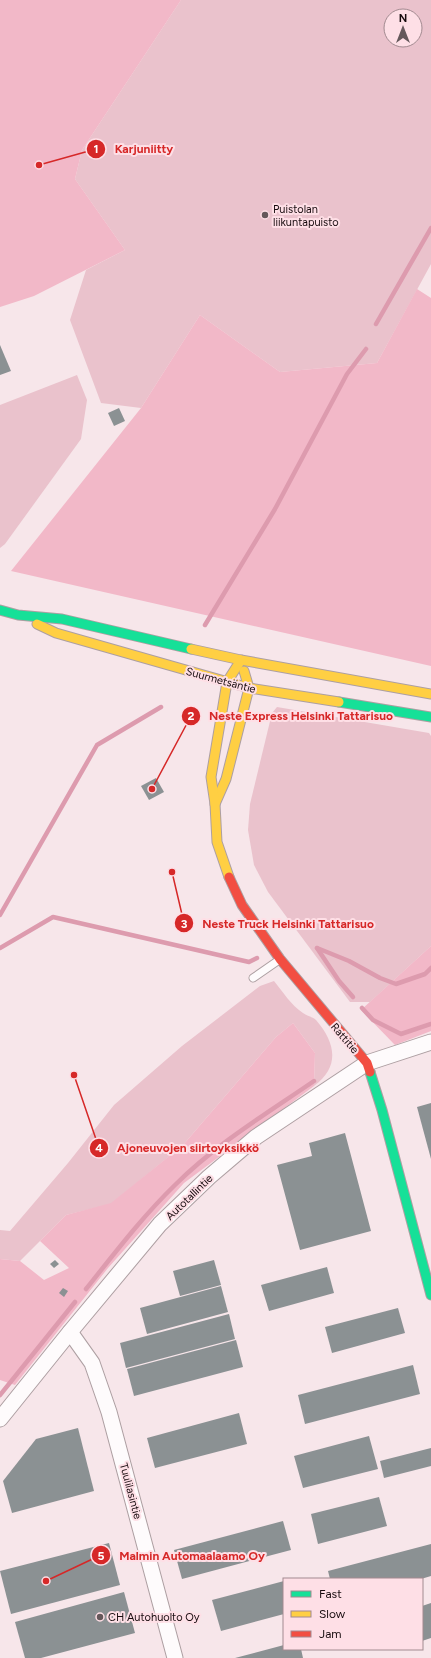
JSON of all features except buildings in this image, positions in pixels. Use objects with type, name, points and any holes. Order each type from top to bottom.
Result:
[{"type":"main road","name":"Suurmetsäntie","points":[[0,610],[18,615],[56,633],[249,688],[431,717]]},
{"type":"main road","name":"Suurmetsäntie","points":[[18,615],[62,619],[241,660],[431,694]]},
{"type":"main road","name":"Rattitie","points":[[241,660],[227,682],[211,777],[215,804],[217,842],[228,876],[242,905],[280,959],[367,1063],[382,1110],[431,1296]]},
{"type":"main road","points":[[241,660],[249,688]]},
{"type":"main road","name":"Rattitie","points":[[215,804],[226,779],[249,688]]},
{"type":"street","name":"Autotallintie","points":[[0,1419],[160,1224],[209,1177],[256,1137],[367,1063],[431,1042]]},
{"type":"street","name":"Tuulilasintie","points":[[70,1332],[92,1363],[109,1412],[175,1658]]},
{"type":"lane","points":[[253,978],[280,959]]},
{"type":"shaded area","points":[[0,0],[181,0],[82,150],[75,179],[125,250],[34,296],[0,307]]},
{"type":"shaded area","name":"Puistolan liikuntapuisto","points":[[181,0],[431,0],[431,264],[377,363],[280,372],[200,315],[141,408],[101,403],[70,320],[86,270],[125,250],[75,179],[82,150]]},
{"type":"shaded area","points":[[417,289],[431,298],[431,666],[11,571],[141,408],[200,315],[280,372],[377,363]]},
{"type":"shaded area","points":[[77,375],[87,400],[81,439],[5,544],[0,548],[0,405]]},
{"type":"shaded area","points":[[277,707],[429,733],[431,736],[431,946],[370,1002],[350,1002],[268,892],[254,865],[248,830],[250,804],[272,713]]},
{"type":"shaded area","points":[[431,946],[431,1031],[395,1045],[361,1010]]},
{"type":"shaded area","points":[[274,981],[287,998],[299,1010],[316,1020],[328,1037],[332,1054],[331,1063],[328,1071],[322,1079],[314,1086],[315,1053],[293,1023],[276,1037],[183,1145],[111,1204],[66,1215],[20,1261],[0,1259],[0,1230],[10,1231],[68,1163],[114,1105],[182,1046],[260,986]]},
{"type":"shaded area","points":[[293,1023],[315,1053],[314,1086],[184,1183],[108,1268],[15,1385],[0,1380],[0,1259],[20,1261],[44,1280],[69,1268],[40,1241],[66,1215],[111,1203],[183,1145],[276,1037]]},
{"type":"waterway","points":[[376,324],[431,228]]},
{"type":"waterway","points":[[205,625],[275,509],[347,374],[366,349]]},
{"type":"waterway","points":[[0,915],[97,745],[161,707]]},
{"type":"waterway","points":[[0,948],[53,917],[249,962],[257,958]]},
{"type":"waterway","points":[[317,948],[349,961],[380,978],[396,984],[425,974],[431,968]]},
{"type":"waterway","points":[[317,948],[339,981],[353,997]]},
{"type":"waterway","points":[[362,1008],[373,1020],[401,1034],[431,1024]]},
{"type":"waterway","points":[[86,1289],[140,1223],[163,1197],[191,1170],[224,1143],[314,1081]]},
{"type":"waterway","points":[[0,1395],[75,1302]]},
{"type":"traffic: fast","points":[[0,610],[18,615],[62,619],[191,649]]},
{"type":"traffic: fast","points":[[339,702],[431,717]]},
{"type":"traffic: fast","points":[[370,1072],[382,1110],[431,1295]]},
{"type":"traffic: slow","points":[[37,624],[56,633],[249,688],[339,702]]},
{"type":"traffic: slow","points":[[191,649],[241,660],[431,694]]},
{"type":"traffic: slow","points":[[229,877],[217,842],[215,804],[211,777],[227,682],[241,660]]},
{"type":"traffic: slow","points":[[215,804],[226,779],[249,688],[244,671]]},
{"type":"traffic: jam","points":[[229,877],[242,905],[280,959],[367,1063],[370,1072]]},
{"type":"place","name":"Karjuniitty","points":[[39,165]]},
{"type":"place","name":"Puistolan liikuntapuisto","points":[[265,215]]},
{"type":"place","name":"Neste Express Helsinki Tattarisuo","points":[[152,789]]},
{"type":"place","name":"Neste Truck Helsinki Tattarisuo","points":[[172,872]]},
{"type":"place","name":"Ajoneuvojen siirtoyksikkö","points":[[74,1075]]},
{"type":"place","name":"Malmin Automaalaamo Oy","points":[[46,1581]]},
{"type":"place","name":"CH Autohuolto Oy","points":[[100,1617]]}]
